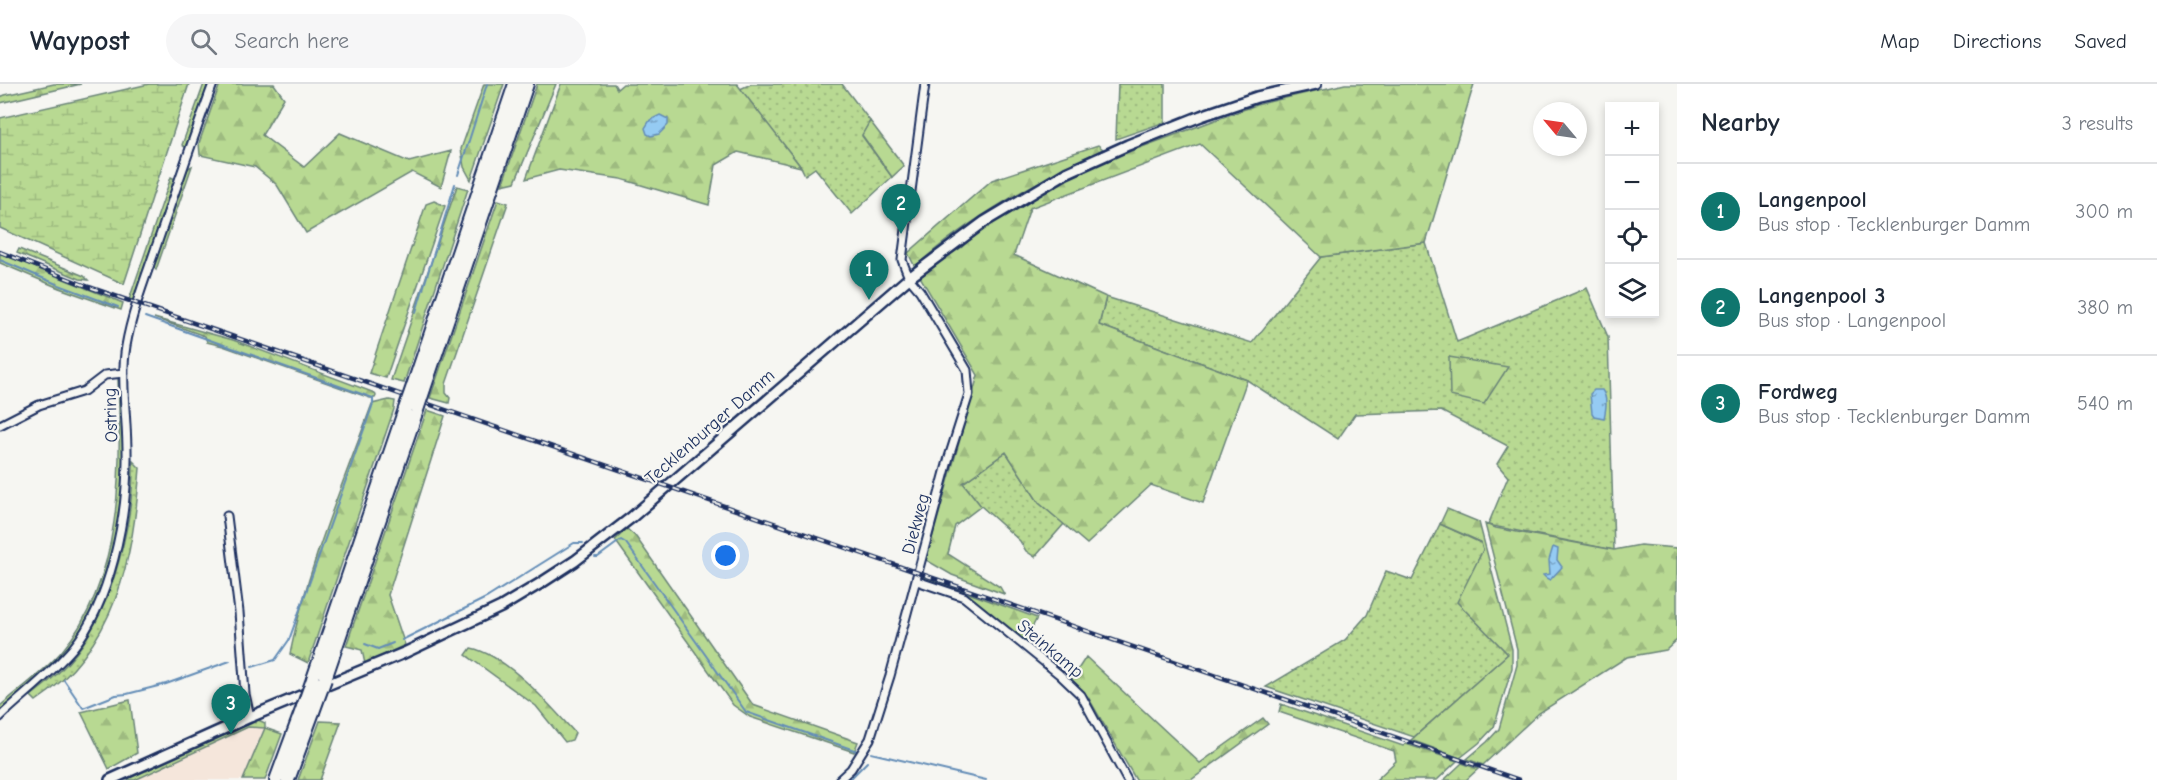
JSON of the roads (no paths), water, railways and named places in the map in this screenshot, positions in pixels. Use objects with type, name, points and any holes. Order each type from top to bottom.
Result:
[{"type":"highway","points":[[288,780],[308,710],[411,409],[515,84]]},
{"type":"highway","points":[[418,387],[527,84]]},
{"type":"highway","points":[[276,780],[308,710]]},
{"type":"main road","name":"Tecklenburger Damm","points":[[110,780],[250,717],[444,635],[501,607],[558,572],[632,517],[909,278],[984,222],[1066,173],[1201,116],[1257,97],[1317,84]]},
{"type":"street","name":"Ostring","points":[[0,717],[51,672],[75,646],[93,614],[104,587],[117,541],[125,498],[128,461],[124,373],[126,346],[137,303],[213,84]]},
{"type":"street","points":[[909,278],[903,266],[902,253],[925,84]]},
{"type":"street","name":"Diekweg","points":[[839,780],[851,769],[870,739],[969,394],[967,370],[920,291],[909,278]]},
{"type":"street","points":[[0,425],[39,405],[84,390],[105,375],[124,373]]},
{"type":"street","points":[[227,516],[239,612],[245,694],[250,717]]},
{"type":"street","name":"Steinkamp","points":[[917,580],[964,597],[1059,674],[1081,695],[1127,780]]},
{"type":"water","points":[[660,115],[668,119],[668,125],[659,134],[651,136],[647,134],[645,128],[650,120]]},
{"type":"water","points":[[1594,390],[1602,390],[1605,396],[1604,418],[1594,416],[1592,413],[1590,394]]},
{"type":"water","points":[[1553,547],[1558,549],[1557,560],[1562,567],[1550,580],[1543,575],[1550,574],[1549,560]]},
{"type":"waterway","points":[[458,175],[487,84]]},
{"type":"waterway","points":[[416,312],[455,184]]},
{"type":"waterway","points":[[0,260],[118,307]]},
{"type":"waterway","points":[[145,317],[373,398],[373,404],[289,640],[275,660],[252,667]]},
{"type":"waterway","points":[[595,557],[621,540],[626,543],[746,712],[857,751]]},
{"type":"waterway","points":[[402,640],[488,597],[574,543],[583,543]]},
{"type":"waterway","points":[[365,644],[378,649],[393,643]]},
{"type":"waterway","points":[[64,680],[83,708],[116,695],[166,684],[230,661]]},
{"type":"waterway","points":[[871,753],[986,780]]},
{"type":"waterway","points":[[849,780],[867,762]]},
{"type":"railway","points":[[0,252],[89,287],[1519,780]]},
{"type":"place","name":"Langenpool 3","points":[[901,234]]},
{"type":"place","name":"Langenpool","points":[[869,300]]},
{"type":"place","name":"Fordweg","points":[[231,734]]}]
